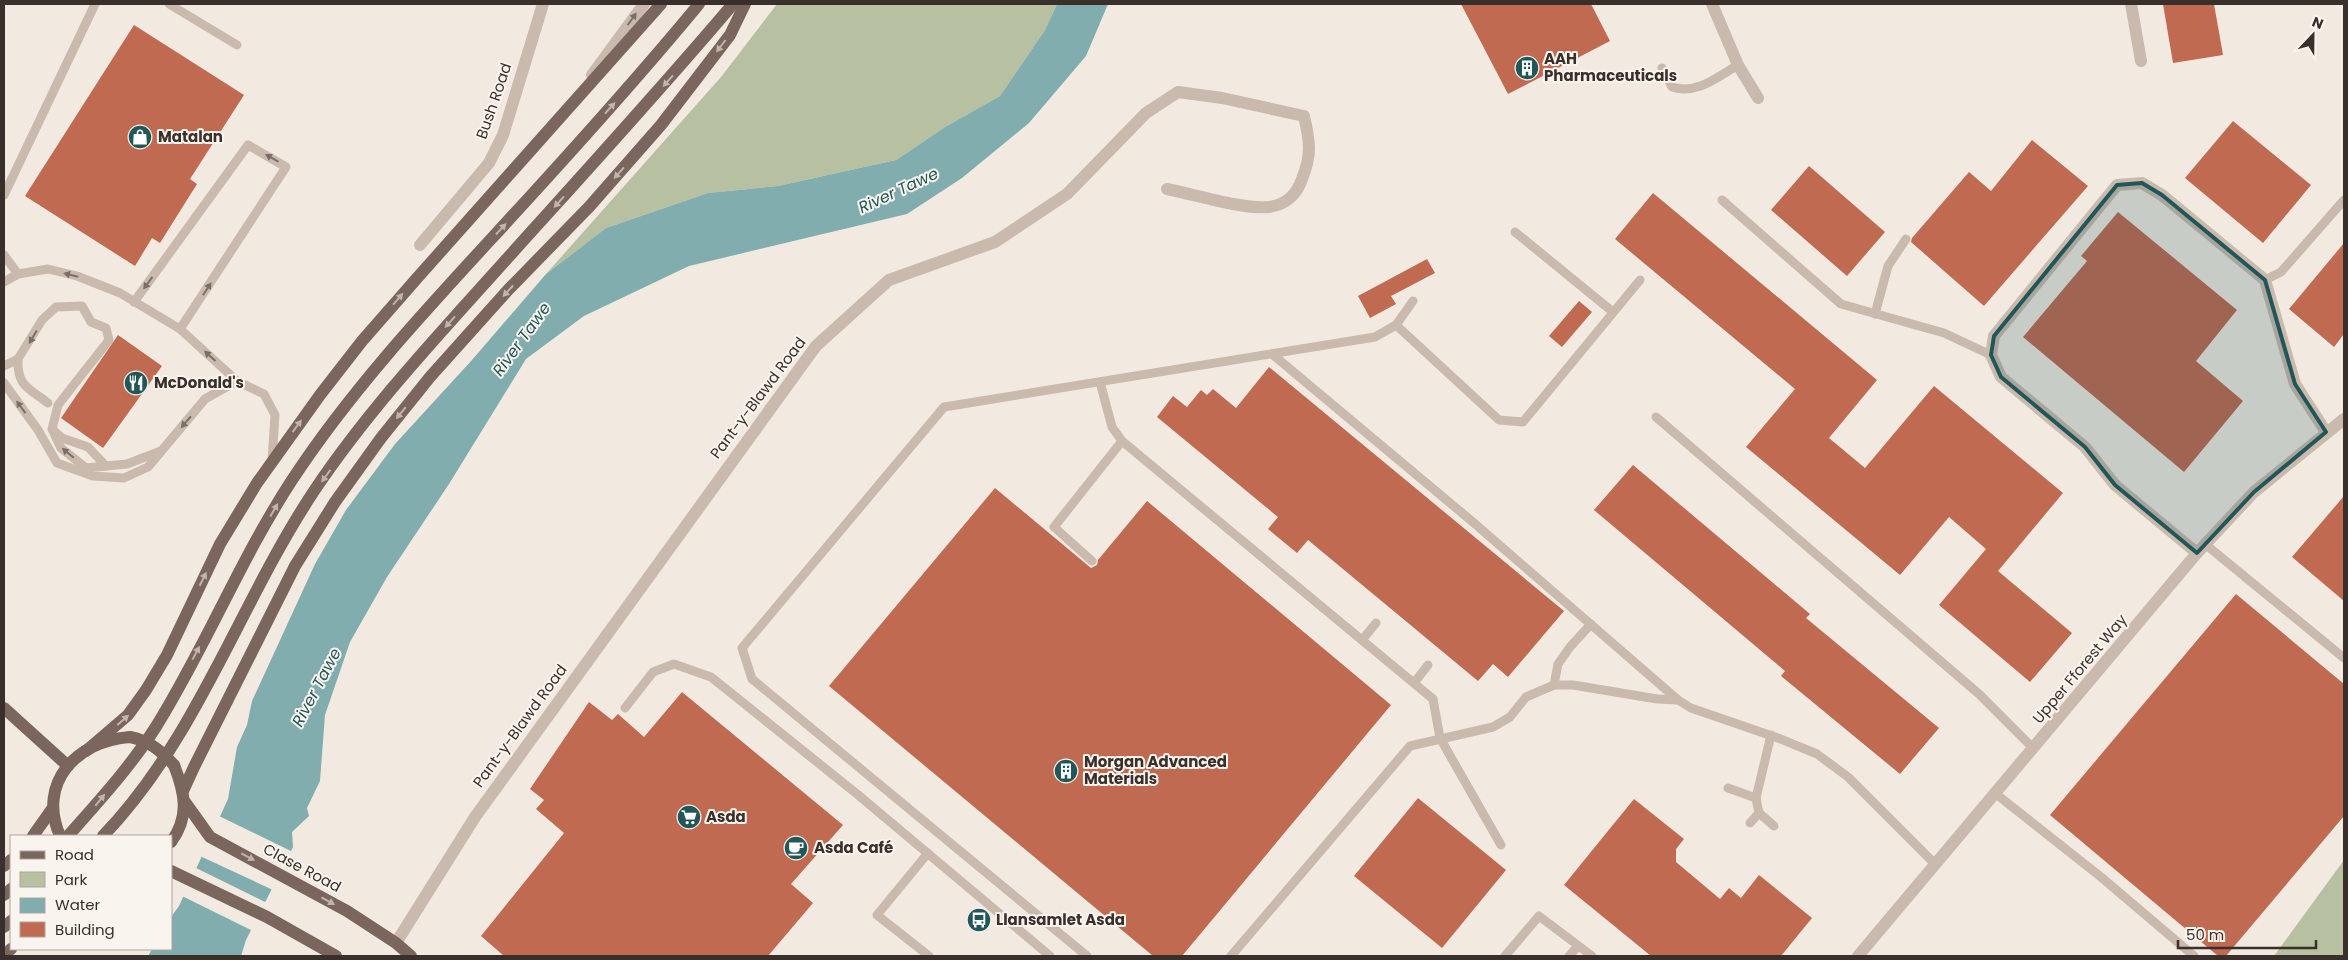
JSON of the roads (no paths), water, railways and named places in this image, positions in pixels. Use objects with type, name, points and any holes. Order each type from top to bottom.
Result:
[{"type":"main road","points":[[60,835],[52,809],[55,787],[68,766],[128,715],[146,690],[167,655],[220,544],[272,461],[362,341],[662,4]]},
{"type":"main road","points":[[69,835],[100,800],[156,727],[253,546],[292,480],[350,401],[449,285],[653,59],[699,4]]},
{"type":"main road","points":[[104,835],[121,818],[153,775],[196,708],[276,554],[314,491],[371,414],[447,325],[673,75],[733,4]]},
{"type":"main road","points":[[172,840],[183,822],[184,797],[194,767],[295,566],[335,502],[381,438],[430,377],[508,290],[589,207],[661,126],[730,35],[745,4]]},
{"type":"main road","points":[[4,708],[68,766]]},
{"type":"main road","points":[[86,751],[108,741],[130,737],[140,739],[160,750],[174,765],[184,797]]},
{"type":"main road","name":"Clase Road","points":[[184,797],[210,837],[347,911],[396,943],[411,956]]},
{"type":"main road","points":[[34,835],[52,809]]},
{"type":"main road","points":[[172,871],[267,917],[336,956]]},
{"type":"street","name":"Bush Road","points":[[420,245],[488,163],[503,135],[543,4]]},
{"type":"street","points":[[562,115],[644,4]]},
{"type":"street","points":[[1712,4],[1738,65],[1758,98]]},
{"type":"street","points":[[2131,4],[2141,61]]},
{"type":"street","name":"Pant-y-Blawd Road","points":[[396,943],[475,817],[737,453],[823,339],[889,280],[995,242],[1067,194],[1146,113],[1178,92],[1222,98],[1304,116],[1311,145],[1306,170],[1298,192],[1284,202],[1270,207],[1250,206],[1167,189]]},
{"type":"street","points":[[2197,554],[2115,485],[2085,447],[2001,376],[1991,355],[1994,336],[2117,185],[2142,184],[2162,195],[2265,280],[2295,384],[2326,432]]},
{"type":"street","name":"Upper Fforest Way","points":[[1858,956],[2206,544],[2254,492],[2344,419]]},
{"type":"lane","points":[[4,194],[95,4]]},
{"type":"lane","points":[[169,4],[237,45]]},
{"type":"lane","points":[[1662,68],[1672,88],[1683,91],[1700,87],[1738,65]]},
{"type":"lane","points":[[134,302],[248,145],[286,167],[180,329]]},
{"type":"lane","points":[[1722,200],[1841,304],[1944,332],[1991,355]]},
{"type":"lane","points":[[2265,280],[2281,272],[2344,200]]},
{"type":"lane","points":[[1516,232],[1613,312]]},
{"type":"lane","points":[[1875,314],[1888,266],[1906,239]]},
{"type":"lane","points":[[4,255],[18,274]]},
{"type":"lane","points":[[4,282],[18,274],[48,269],[77,276],[120,293],[180,329],[237,381],[264,394],[275,415],[272,461]]},
{"type":"lane","points":[[1396,325],[1499,420],[1523,422],[1640,280]]},
{"type":"lane","points":[[1087,956],[752,679],[742,648],[944,407],[1375,337],[1396,325],[1413,301]]},
{"type":"lane","points":[[48,404],[23,386],[18,373],[18,359],[42,320],[56,307],[82,306],[92,322],[106,328],[109,340],[58,405],[52,429],[61,448],[86,468],[127,464],[161,451]]},
{"type":"lane","points":[[1272,354],[1592,624],[1678,700],[1691,708],[1771,735],[1817,754],[1848,777],[1936,865]]},
{"type":"lane","points":[[4,366],[18,359]]},
{"type":"lane","points":[[4,382],[38,430],[57,463],[93,476],[124,478],[148,467],[205,399],[237,381]]},
{"type":"lane","points":[[1100,382],[1112,427],[1122,441],[1433,699],[1440,738],[1501,845]]},
{"type":"lane","points":[[1656,417],[1979,694],[2034,749]]},
{"type":"lane","points":[[52,429],[62,438],[88,447],[106,466]]},
{"type":"lane","points":[[1092,561],[1054,528],[1122,441]]},
{"type":"lane","points":[[2206,544],[2344,658]]},
{"type":"lane","points":[[1362,640],[1376,622]]},
{"type":"lane","points":[[1554,685],[1558,664],[1570,647],[1592,624]]},
{"type":"lane","points":[[625,708],[653,672],[674,664],[711,677],[928,853],[1050,956]]},
{"type":"lane","points":[[1414,683],[1428,665]]},
{"type":"lane","points":[[1230,956],[1410,746],[1440,738],[1470,734],[1493,727],[1510,717],[1526,697],[1554,685],[1573,685],[1658,699],[1678,700]]},
{"type":"lane","points":[[1771,735],[1756,798],[1759,813],[1774,826]]},
{"type":"lane","points":[[1728,788],[1756,798]]},
{"type":"lane","points":[[1996,794],[2108,883],[2194,956]]},
{"type":"lane","points":[[1750,823],[1759,813]]},
{"type":"lane","points":[[928,853],[877,915],[929,956]]},
{"type":"lane","points":[[1505,956],[1539,916],[1592,956]]},
{"type":"lane","points":[[1570,956],[1578,946]]},
{"type":"water","name":"River Tawe","points":[[1057,4],[1108,4],[1086,56],[1029,123],[962,178],[907,214],[689,266],[584,316],[526,359],[449,484],[387,577],[350,642],[325,715],[320,781],[307,808],[309,816],[292,832],[293,847],[246,940],[241,956],[148,956],[151,950],[172,950],[172,916],[179,906],[228,799],[237,747],[247,725],[252,701],[315,564],[346,510],[395,444],[472,360],[546,274],[606,228],[708,193],[778,186],[896,160],[945,127],[1000,96],[1045,30]]},
{"type":"place","name":"AAH Pharmaceuticals","points":[[1527,68]]},
{"type":"place","name":"Matalan","points":[[140,137]]},
{"type":"place","name":"McDonald's","points":[[136,383]]},
{"type":"place","name":"Morgan Advanced Materials","points":[[1066,771]]},
{"type":"place","name":"Asda","points":[[689,817]]},
{"type":"place","name":"Asda Café","points":[[796,848]]},
{"type":"place","name":"Llansamlet Asda","points":[[979,920]]}]
